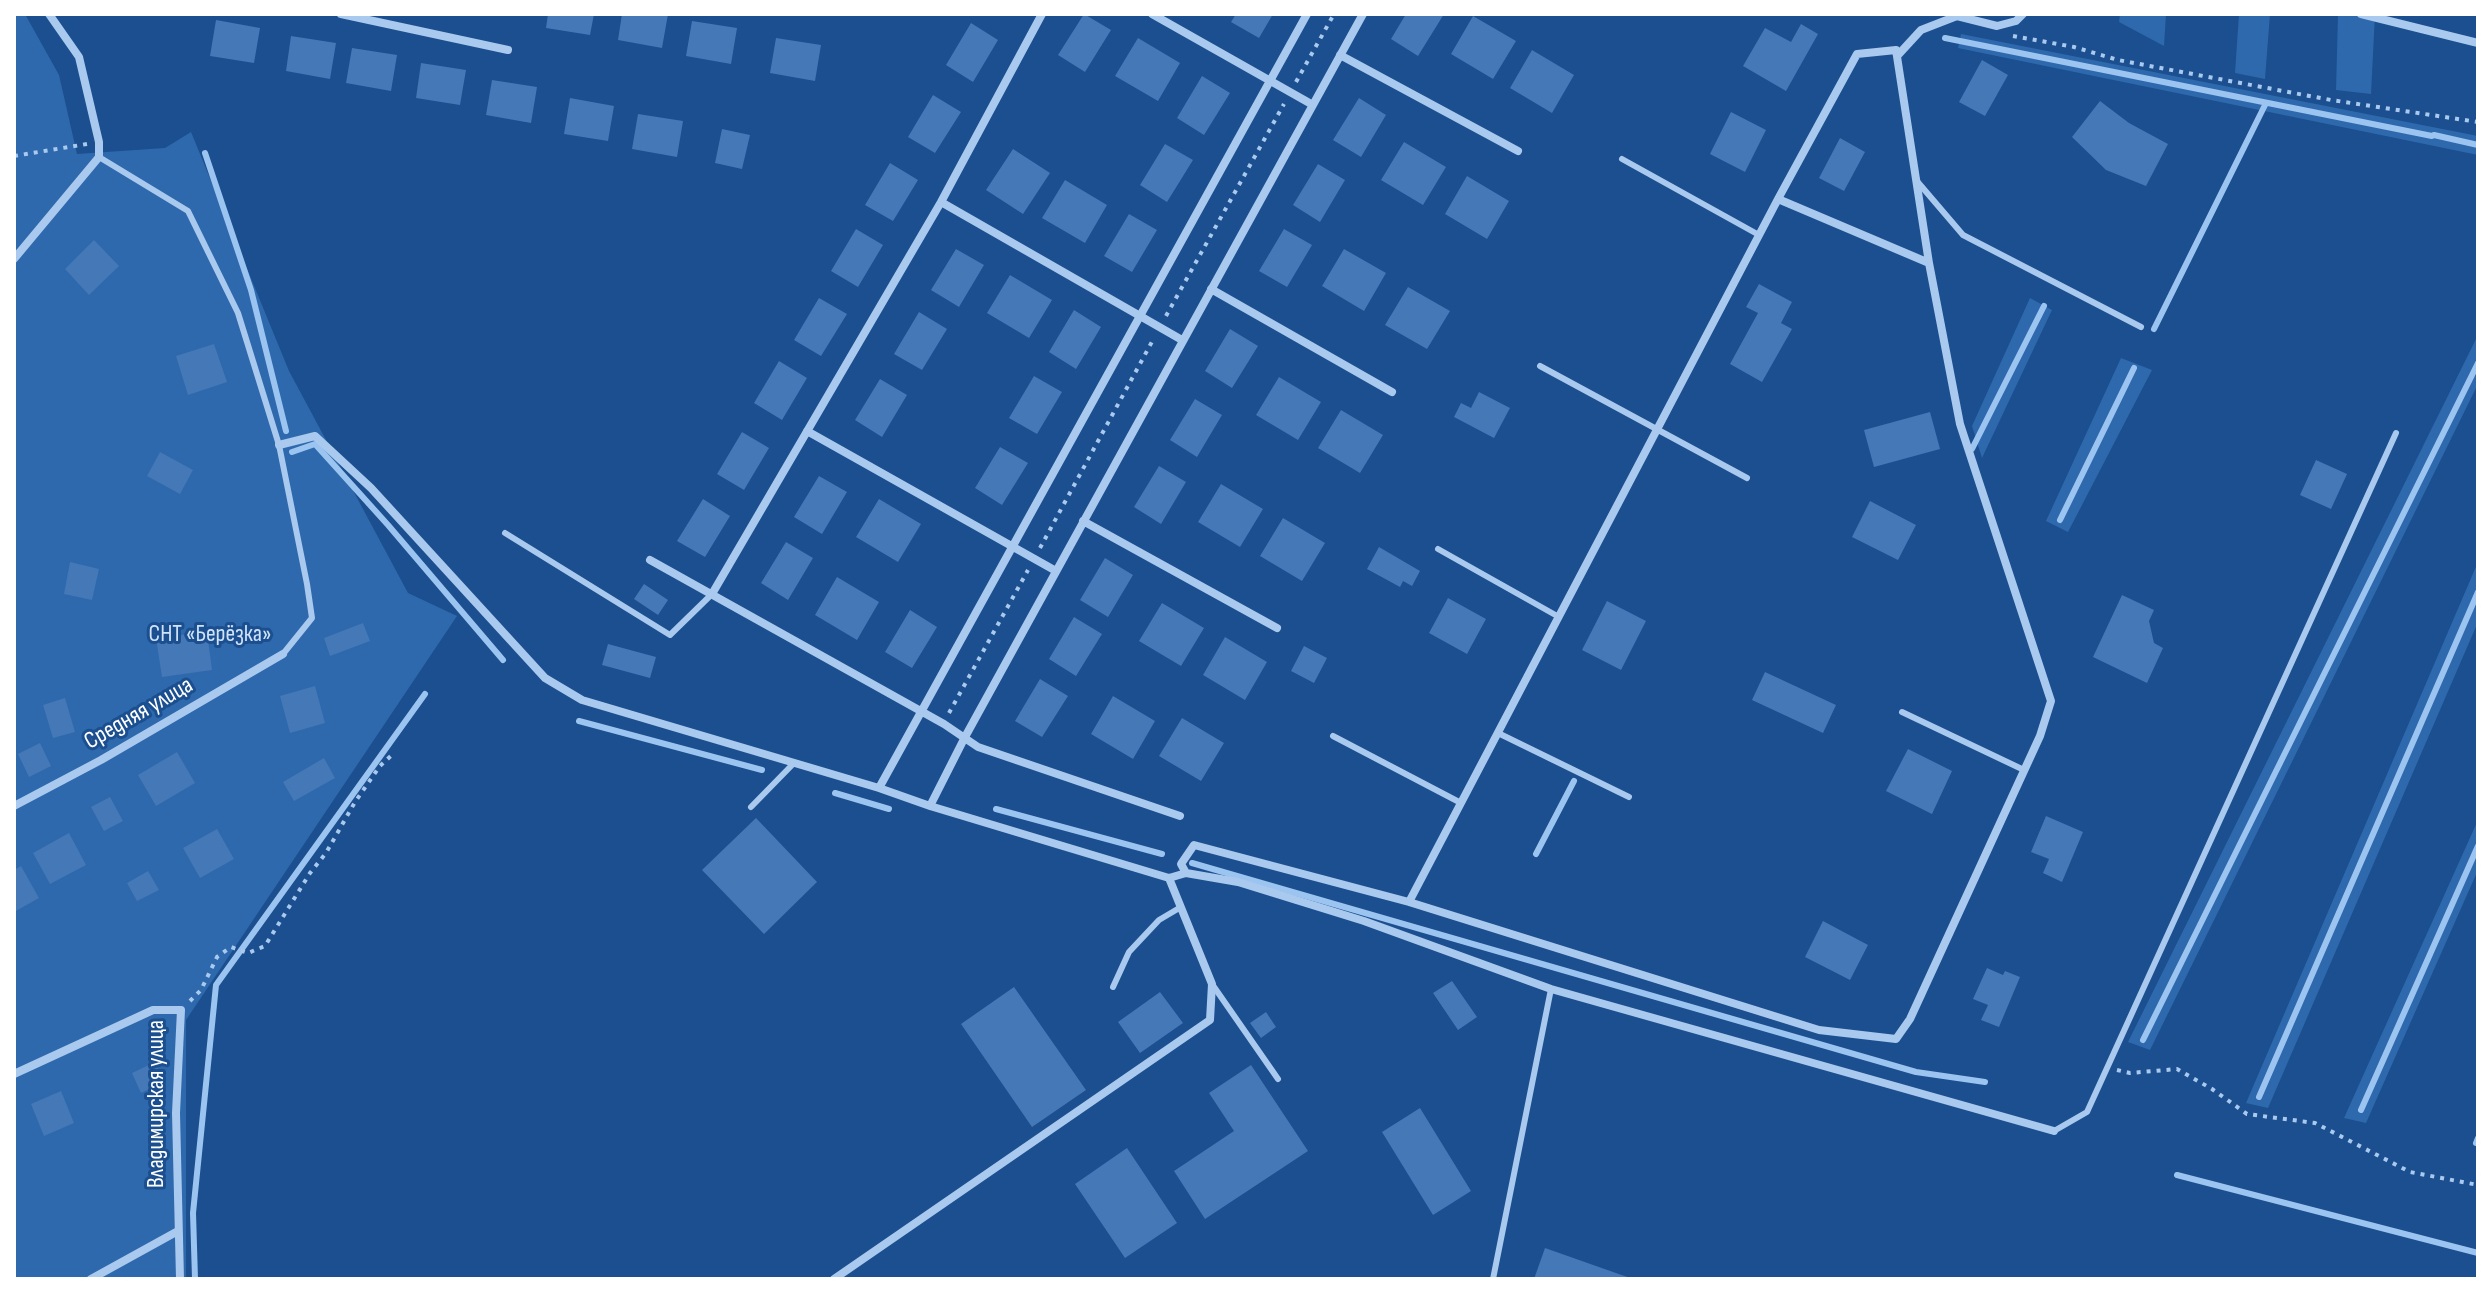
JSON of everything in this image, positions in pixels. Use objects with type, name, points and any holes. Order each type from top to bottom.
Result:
[{"type":"street","points":[[14,259],[99,157],[99,142],[79,57],[49,14]]},
{"type":"street","points":[[341,14],[508,50]]},
{"type":"street","points":[[712,594],[941,202],[1042,14]]},
{"type":"street","points":[[1152,14],[1313,105]]},
{"type":"street","points":[[879,788],[1307,14]]},
{"type":"street","points":[[930,806],[1083,521],[1363,14]]},
{"type":"street","points":[[1898,55],[1921,30],[1957,16],[1997,26],[2016,21],[2023,14]]},
{"type":"street","points":[[2361,14],[2478,43]]},
{"type":"street","points":[[1186,873],[1181,864],[1194,845],[1409,902],[1819,1030],[1896,1039],[1910,1019],[2040,736],[2051,701],[1960,424],[1929,263],[1896,50],[1857,54],[1409,902]]},
{"type":"street","points":[[1340,55],[1518,151]]},
{"type":"street","points":[[1778,199],[1929,263]]},
{"type":"street","points":[[941,202],[1182,340]]},
{"type":"street","points":[[1211,289],[1392,392]]},
{"type":"street","points":[[807,431],[1056,571]]},
{"type":"street","points":[[279,445],[315,436],[371,488],[545,678],[582,700],[1169,878],[1186,873],[1238,882],[1364,921],[1551,989],[2054,1131]]},
{"type":"street","points":[[1083,521],[1277,628]]},
{"type":"street","points":[[650,560],[923,712],[978,747],[1180,816]]},
{"type":"street","name":"Средняя улица","points":[[14,806],[283,654]]},
{"type":"street","points":[[834,1279],[1210,1020],[1212,984],[1169,878]]},
{"type":"street","name":"Владимирская улица","points":[[14,1074],[153,1010],[181,1010],[176,1113],[180,1279]]},
{"type":"street","points":[[91,1279],[178,1231]]},
{"type":"lane","points":[[99,157],[188,211],[238,313],[279,445],[312,618],[283,654]]},
{"type":"lane","points":[[1622,159],[1759,235]]},
{"type":"lane","points":[[1916,180],[1963,235],[2141,327]]},
{"type":"lane","points":[[1540,366],[1747,478]]},
{"type":"lane","points":[[2054,1131],[2087,1112],[2396,433]]},
{"type":"lane","points":[[505,533],[670,635],[712,594]]},
{"type":"lane","points":[[1438,549],[1559,617]]},
{"type":"lane","points":[[1902,712],[2024,770]]},
{"type":"lane","points":[[1498,733],[1629,797]]},
{"type":"lane","points":[[1333,736],[1461,803]]},
{"type":"lane","points":[[751,807],[794,763]]},
{"type":"lane","points":[[1113,987],[1129,952],[1159,920],[1181,907]]},
{"type":"lane","points":[[1212,984],[1278,1079]]},
{"type":"lane","points":[[1493,1279],[1551,989]]},
{"type":"path","points":[[944,724],[1334,14]]},
{"type":"path","points":[[1997,26],[1997,34],[2074,47],[2118,60],[2331,100],[2478,122]]},
{"type":"path","points":[[14,156],[99,142]]},
{"type":"path","points":[[181,1010],[201,990],[217,957],[231,947],[248,953],[265,946],[310,873],[326,853],[355,802],[380,766],[393,754]]},
{"type":"path","points":[[2107,1067],[2130,1073],[2177,1069],[2247,1114],[2315,1123],[2410,1172],[2478,1185]]},
{"type":"green space","name":"СНТ «Берёзка»","points":[[14,14],[25,14],[59,75],[77,154],[165,148],[191,132],[289,371],[408,593],[457,616],[186,1020],[186,1279],[14,1279]]},
{"type":"green space","points":[[2120,14],[2166,14],[2164,46],[2119,22]]},
{"type":"green space","points":[[2239,14],[2270,14],[2265,79],[2235,73]]},
{"type":"green space","points":[[2338,14],[2375,14],[2371,94],[2336,90]]},
{"type":"green space","points":[[1961,34],[2478,136],[2478,155],[1958,48]]},
{"type":"green space","points":[[2030,298],[2052,310],[1982,458],[1972,426]]},
{"type":"green space","points":[[2478,335],[2478,384],[2150,1050],[2128,1042]]},
{"type":"green space","points":[[2121,358],[2152,370],[2068,532],[2046,521]]},
{"type":"green space","points":[[2478,562],[2478,622],[2268,1108],[2246,1103]]},
{"type":"green space","points":[[2478,820],[2478,870],[2366,1123],[2344,1118]]},
{"type":"building","points":[[548,14],[594,14],[590,35],[546,28]]},
{"type":"building","points":[[622,14],[668,14],[662,48],[618,40]]},
{"type":"building","points":[[1084,14],[1111,30],[1085,72],[1058,55]]},
{"type":"building","points":[[1236,14],[1273,14],[1259,38],[1231,22]]},
{"type":"building","points":[[1406,14],[1444,14],[1418,56],[1391,39]]},
{"type":"building","points":[[1473,16],[1516,41],[1493,79],[1451,54]]},
{"type":"building","points":[[216,20],[260,28],[254,63],[210,56]]},
{"type":"building","points":[[692,21],[737,28],[731,64],[686,56]]},
{"type":"building","points":[[971,23],[998,40],[973,82],[946,65]]},
{"type":"building","points":[[1801,24],[1818,34],[1786,91],[1743,66],[1765,28],[1791,42]]},
{"type":"building","points":[[291,36],[336,43],[330,79],[286,71]]},
{"type":"building","points":[[776,38],[821,45],[815,81],[770,73]]},
{"type":"building","points":[[1138,38],[1180,63],[1158,101],[1115,76]]},
{"type":"building","points":[[352,48],[397,55],[391,91],[346,83]]},
{"type":"building","points":[[1532,50],[1574,75],[1552,113],[1510,88]]},
{"type":"building","points":[[1982,60],[2008,75],[1985,116],[1959,102]]},
{"type":"building","points":[[421,63],[466,70],[460,105],[416,98]]},
{"type":"building","points":[[1202,76],[1230,93],[1204,135],[1177,118]]},
{"type":"building","points":[[492,80],[537,87],[531,123],[486,115]]},
{"type":"building","points":[[933,95],[961,112],[935,153],[908,137]]},
{"type":"building","points":[[570,98],[614,106],[608,141],[564,134]]},
{"type":"building","points":[[1359,98],[1386,115],[1361,157],[1333,140]]},
{"type":"building","points":[[2100,101],[2129,123],[2168,144],[2146,186],[2106,170],[2072,137]]},
{"type":"building","points":[[1731,112],[1766,130],[1745,172],[1710,154]]},
{"type":"building","points":[[638,114],[683,121],[677,157],[632,149]]},
{"type":"building","points":[[722,129],[750,135],[742,169],[715,163]]},
{"type":"building","points":[[1840,138],[1865,152],[1844,191],[1819,178]]},
{"type":"building","points":[[1404,142],[1446,167],[1423,205],[1381,180]]},
{"type":"building","points":[[1165,144],[1193,160],[1167,202],[1140,185]]},
{"type":"building","points":[[1013,149],[1050,173],[1023,214],[986,190]]},
{"type":"building","points":[[890,163],[918,180],[893,221],[865,205]]},
{"type":"building","points":[[1318,164],[1345,180],[1320,222],[1293,205]]},
{"type":"building","points":[[1467,176],[1509,201],[1487,239],[1445,214]]},
{"type":"building","points":[[1065,180],[1107,205],[1085,243],[1042,218]]},
{"type":"building","points":[[1129,214],[1157,230],[1132,272],[1104,256]]},
{"type":"building","points":[[856,229],[883,245],[858,287],[831,271]]},
{"type":"building","points":[[1284,229],[1312,245],[1287,287],[1259,271]]},
{"type":"building","points":[[94,240],[119,266],[89,295],[65,269]]},
{"type":"building","points":[[956,249],[984,265],[959,307],[931,290]]},
{"type":"building","points":[[1344,249],[1386,273],[1364,311],[1322,286]]},
{"type":"building","points":[[1010,275],[1052,300],[1029,338],[987,313]]},
{"type":"building","points":[[1759,284],[1792,302],[1781,323],[1792,329],[1762,382],[1730,364],[1758,313],[1746,307]]},
{"type":"building","points":[[1408,287],[1450,311],[1427,349],[1385,325]]},
{"type":"building","points":[[819,298],[847,314],[821,356],[794,340]]},
{"type":"building","points":[[1074,310],[1101,327],[1076,369],[1049,352]]},
{"type":"building","points":[[919,312],[947,329],[922,370],[894,354]]},
{"type":"building","points":[[1230,329],[1258,346],[1232,388],[1205,371]]},
{"type":"building","points":[[214,344],[227,382],[188,395],[176,356]]},
{"type":"building","points":[[779,361],[807,378],[782,420],[754,403]]},
{"type":"building","points":[[1034,376],[1062,392],[1037,434],[1009,418]]},
{"type":"building","points":[[1279,377],[1321,402],[1298,440],[1256,415]]},
{"type":"building","points":[[880,379],[907,395],[882,437],[855,420]]},
{"type":"building","points":[[1479,392],[1510,408],[1494,438],[1454,417],[1461,403],[1471,408]]},
{"type":"building","points":[[1195,399],[1222,415],[1197,457],[1170,440]]},
{"type":"building","points":[[1341,410],[1383,435],[1360,473],[1318,448]]},
{"type":"building","points":[[1930,412],[1940,449],[1874,467],[1864,430]]},
{"type":"building","points":[[742,432],[769,448],[744,490],[717,474]]},
{"type":"building","points":[[1000,447],[1028,463],[1002,505],[975,488]]},
{"type":"building","points":[[160,452],[193,470],[180,494],[147,476]]},
{"type":"building","points":[[2316,460],[2347,474],[2331,509],[2300,495]]},
{"type":"building","points":[[1159,466],[1186,482],[1161,524],[1134,507]]},
{"type":"building","points":[[819,476],[847,492],[822,534],[794,517]]},
{"type":"building","points":[[1221,484],[1263,509],[1240,547],[1198,522]]},
{"type":"building","points":[[703,499],[730,516],[705,557],[677,541]]},
{"type":"building","points":[[879,499],[921,524],[898,562],[856,537]]},
{"type":"building","points":[[1870,501],[1916,525],[1898,560],[1852,537]]},
{"type":"building","points":[[1283,518],[1325,543],[1302,581],[1260,556]]},
{"type":"building","points":[[786,542],[813,558],[788,600],[761,583]]},
{"type":"building","points":[[1379,547],[1420,571],[1412,586],[1403,581],[1400,587],[1367,569]]},
{"type":"building","points":[[1105,558],[1133,575],[1108,617],[1080,600]]},
{"type":"building","points":[[70,562],[99,569],[92,600],[64,594]]},
{"type":"building","points":[[837,577],[879,602],[857,640],[815,615]]},
{"type":"building","points":[[644,584],[668,600],[658,615],[634,599]]},
{"type":"building","points":[[2122,595],[2154,610],[2149,621],[2154,643],[2163,648],[2147,683],[2093,657]]},
{"type":"building","points":[[1448,598],[1486,619],[1467,654],[1429,633]]},
{"type":"building","points":[[1607,601],[1646,621],[1621,670],[1582,650]]},
{"type":"building","points":[[1162,603],[1204,628],[1181,666],[1139,641]]},
{"type":"building","points":[[910,610],[937,627],[912,668],[885,652]]},
{"type":"building","points":[[1074,617],[1102,634],[1076,676],[1049,659]]},
{"type":"building","points":[[363,623],[370,641],[330,656],[324,638]]},
{"type":"building","points":[[207,632],[212,670],[162,677],[156,638]]},
{"type":"building","points":[[1225,637],[1267,662],[1245,700],[1203,675]]},
{"type":"building","points":[[608,644],[656,657],[650,678],[602,665]]},
{"type":"building","points":[[1304,646],[1327,658],[1314,683],[1291,671]]},
{"type":"building","points":[[1765,672],[1836,705],[1823,733],[1752,700]]},
{"type":"building","points":[[1040,679],[1068,696],[1042,737],[1015,721]]},
{"type":"building","points":[[315,686],[325,723],[290,733],[280,696]]},
{"type":"building","points":[[1113,696],[1155,721],[1133,759],[1091,734]]},
{"type":"building","points":[[65,698],[75,732],[53,738],[43,705]]},
{"type":"building","points":[[1182,718],[1224,743],[1201,781],[1159,756]]},
{"type":"building","points":[[40,743],[51,766],[29,777],[18,754]]},
{"type":"building","points":[[1908,749],[1952,771],[1932,814],[1886,791]]},
{"type":"building","points":[[177,752],[195,783],[156,806],[138,775]]},
{"type":"building","points":[[324,758],[335,778],[294,801],[283,782]]},
{"type":"building","points":[[110,797],[123,821],[104,831],[91,807]]},
{"type":"building","points":[[2046,816],[2083,832],[2062,882],[2043,873],[2049,859],[2031,852]]},
{"type":"building","points":[[756,818],[817,882],[764,934],[702,870]]},
{"type":"building","points":[[217,829],[234,859],[200,878],[183,848]]},
{"type":"building","points":[[69,833],[86,865],[50,884],[33,853]]},
{"type":"building","points":[[21,866],[39,898],[14,912],[14,870]]},
{"type":"building","points":[[148,871],[159,890],[137,901],[127,883]]},
{"type":"building","points":[[1823,921],[1868,945],[1850,980],[1805,957]]},
{"type":"building","points":[[1987,968],[2003,975],[2005,971],[2020,977],[1999,1027],[1981,1020],[1988,1005],[1973,999]]},
{"type":"building","points":[[1452,981],[1477,1017],[1458,1030],[1433,993]]},
{"type":"building","points":[[1014,987],[1086,1090],[1032,1127],[961,1024]]},
{"type":"building","points":[[1160,992],[1183,1023],[1140,1053],[1118,1022]]},
{"type":"building","points":[[1266,1012],[1276,1027],[1261,1038],[1250,1023]]},
{"type":"building","points":[[155,1062],[164,1082],[141,1093],[132,1073]]},
{"type":"building","points":[[1251,1065],[1308,1151],[1205,1219],[1174,1171],[1234,1131],[1209,1093]]},
{"type":"building","points":[[61,1091],[74,1123],[44,1136],[31,1104]]},
{"type":"building","points":[[1420,1108],[1471,1191],[1433,1215],[1382,1132]]},
{"type":"building","points":[[1127,1148],[1177,1223],[1125,1258],[1075,1184]]},
{"type":"building","points":[[1545,1248],[1633,1279],[1534,1279]]},
{"type":"waterway","points":[[1945,38],[2432,136]]},
{"type":"waterway","points":[[2154,329],[2266,103]]},
{"type":"waterway","points":[[2434,135],[2478,145]]},
{"type":"waterway","points":[[205,153],[251,290],[286,431]]},
{"type":"waterway","points":[[1972,449],[2044,306]]},
{"type":"waterway","points":[[2143,1040],[2478,363]]},
{"type":"waterway","points":[[2060,520],[2134,368]]},
{"type":"waterway","points":[[292,452],[315,444],[503,660]]},
{"type":"waterway","points":[[2259,1097],[2478,592]]},
{"type":"waterway","points":[[195,1279],[193,1213],[216,985],[425,694]]},
{"type":"waterway","points":[[579,721],[762,770]]},
{"type":"waterway","points":[[1536,854],[1574,781]]},
{"type":"waterway","points":[[835,793],[889,809]]},
{"type":"waterway","points":[[996,809],[1162,854]]},
{"type":"waterway","points":[[2361,1110],[2478,846]]},
{"type":"waterway","points":[[1192,863],[1916,1072],[1985,1082]]},
{"type":"waterway","points":[[2476,1143],[2478,1138]]},
{"type":"waterway","points":[[2177,1175],[2478,1253]]}]
